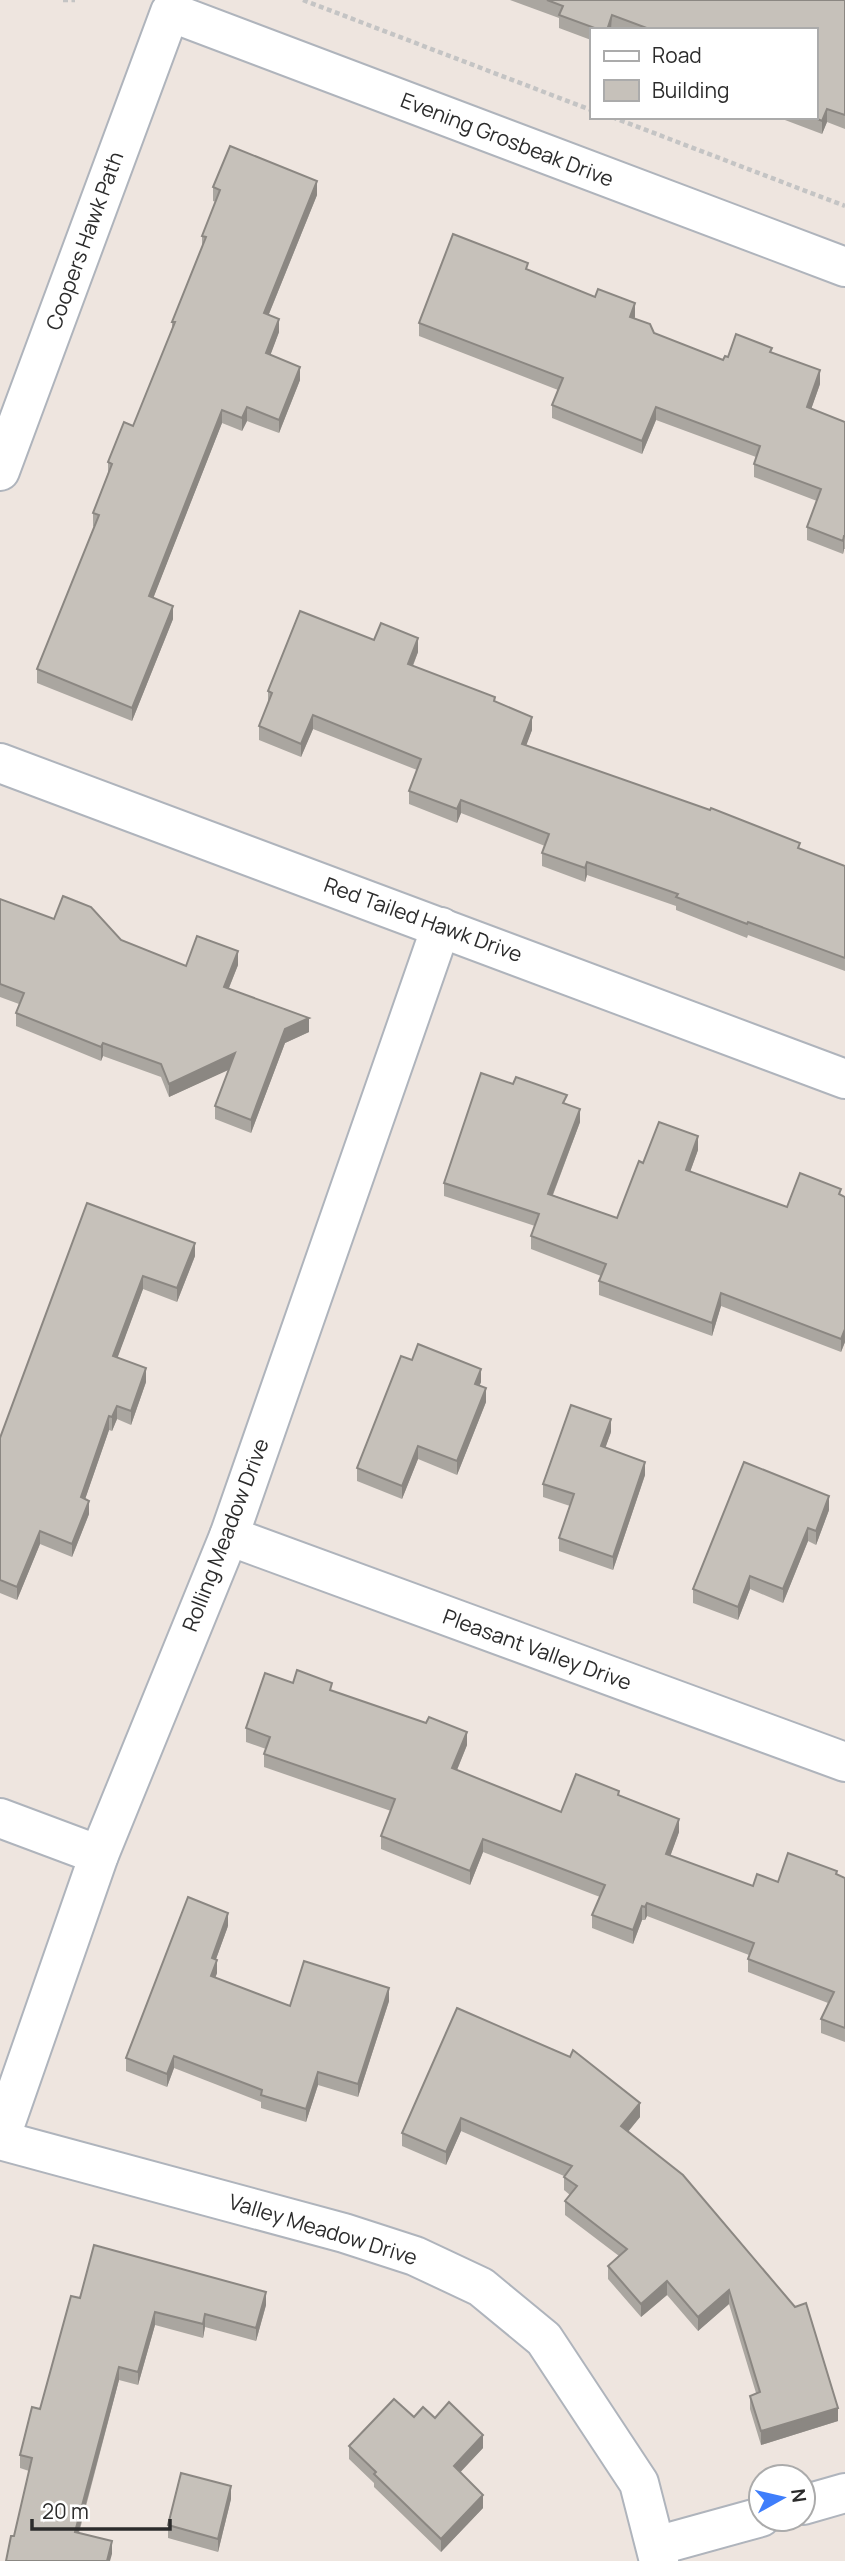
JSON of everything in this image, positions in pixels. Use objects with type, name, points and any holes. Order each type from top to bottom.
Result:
[{"type":"street","name":"Evening Grosbeak Drive","points":[[170,12],[845,267]]},
{"type":"street","name":"Coopers Hawk Path","points":[[0,471],[170,12]]},
{"type":"street","name":"Red Tailed Hawk Drive","points":[[0,763],[845,1079]]},
{"type":"street","name":"Rolling Meadow Drive","points":[[0,2139],[99,1855],[229,1536],[441,927]]},
{"type":"street","name":"Pleasant Valley Drive","points":[[229,1536],[845,1762]]},
{"type":"street","points":[[0,1818],[99,1855]]},
{"type":"street","name":"Valley Meadow Drive","points":[[0,2139],[344,2233],[415,2256],[481,2287],[544,2339],[639,2483],[657,2553]]},
{"type":"street","points":[[817,2501],[845,2493]]},
{"type":"street","points":[[657,2553],[747,2522]]},
{"type":"path","points":[[63,0],[75,0]]},
{"type":"path","points":[[303,0],[590,110]]},
{"type":"path","points":[[617,119],[845,206]]},
{"type":"building","points":[[547,0],[845,0],[845,115],[827,109],[822,121],[817,119],[817,28],[647,28],[612,15],[608,28],[595,28],[559,15],[563,6]]},
{"type":"building","points":[[230,146],[317,181],[264,313],[279,319],[266,353],[300,367],[279,420],[247,407],[242,418],[222,410],[149,596],[173,606],[132,708],[37,669],[99,515],[93,513],[112,464],[108,462],[124,422],[133,426],[175,322],[172,322],[206,237],[202,236],[220,190],[213,187]]},
{"type":"building","points":[[453,234],[528,263],[526,269],[595,297],[598,289],[635,303],[630,317],[650,324],[654,333],[723,360],[725,356],[728,357],[736,334],[772,348],[770,352],[820,370],[807,407],[845,422],[843,541],[807,527],[821,489],[754,464],[760,446],[656,407],[642,441],[552,405],[563,378],[419,323]]},
{"type":"building","points":[[300,611],[374,640],[381,623],[418,638],[408,664],[495,697],[494,701],[532,717],[522,744],[710,810],[711,808],[800,843],[798,848],[845,866],[845,958],[748,922],[747,924],[676,897],[678,894],[587,862],[585,868],[542,853],[549,834],[461,800],[457,809],[409,791],[421,759],[313,715],[301,744],[259,726],[272,693],[268,691]]},
{"type":"building","points":[[63,896],[91,907],[121,940],[186,966],[197,936],[238,951],[224,987],[309,1018],[285,1029],[251,1120],[215,1106],[235,1053],[169,1084],[161,1064],[103,1043],[101,1047],[16,1013],[24,993],[0,984],[0,899],[54,919]]},
{"type":"building","points":[[481,1073],[513,1084],[516,1077],[567,1095],[563,1103],[580,1109],[548,1194],[617,1218],[639,1161],[643,1163],[659,1122],[698,1136],[686,1170],[787,1207],[800,1173],[841,1189],[839,1194],[845,1197],[845,1329],[841,1339],[721,1293],[712,1323],[599,1281],[606,1264],[531,1236],[539,1214],[444,1183]]},
{"type":"building","points":[[87,1203],[195,1243],[177,1288],[143,1276],[113,1356],[146,1368],[131,1411],[117,1406],[112,1417],[109,1416],[81,1497],[89,1501],[72,1544],[40,1531],[17,1587],[0,1580],[0,1438]]},
{"type":"building","points":[[418,1344],[481,1369],[475,1384],[486,1388],[457,1461],[418,1446],[402,1486],[357,1468],[401,1356],[412,1360]]},
{"type":"building","points":[[571,1405],[611,1419],[601,1446],[645,1462],[613,1557],[559,1538],[574,1494],[543,1484]]},
{"type":"building","points":[[744,1462],[829,1496],[816,1531],[808,1528],[783,1589],[750,1576],[738,1607],[693,1589]]},
{"type":"building","points":[[297,1670],[332,1683],[330,1690],[426,1723],[429,1717],[467,1732],[452,1768],[561,1812],[576,1774],[619,1791],[618,1795],[679,1819],[666,1854],[753,1886],[757,1874],[778,1882],[788,1853],[837,1871],[836,1874],[845,1878],[845,2028],[821,2019],[834,1992],[748,1959],[754,1943],[647,1903],[645,1907],[642,1906],[633,1930],[592,1915],[605,1885],[483,1839],[470,1871],[381,1836],[395,1799],[264,1754],[270,1737],[246,1728],[265,1673],[293,1683]]},
{"type":"building","points":[[188,1897],[228,1913],[212,1958],[217,1960],[211,1976],[290,2006],[304,1961],[389,1988],[358,2084],[318,2072],[306,2109],[261,2095],[262,2090],[174,2056],[167,2074],[126,2058]]},
{"type":"building","points":[[457,2008],[570,2057],[573,2050],[640,2103],[621,2126],[683,2175],[795,2307],[806,2303],[838,2408],[761,2431],[750,2396],[760,2392],[729,2290],[698,2317],[667,2281],[641,2304],[608,2266],[627,2249],[565,2201],[577,2186],[564,2177],[572,2166],[461,2118],[446,2152],[402,2133]]},
{"type":"building","points":[[94,2245],[266,2292],[256,2328],[205,2314],[203,2324],[155,2312],[138,2372],[119,2367],[75,2532],[112,2541],[107,2561],[6,2561],[32,2458],[20,2455],[32,2407],[40,2409],[71,2296],[80,2298]]},
{"type":"building","points":[[394,2399],[414,2417],[423,2407],[435,2418],[449,2402],[483,2435],[454,2466],[483,2495],[441,2539],[349,2446]]},
{"type":"building","points":[[181,2473],[231,2486],[218,2539],[168,2525]]}]
